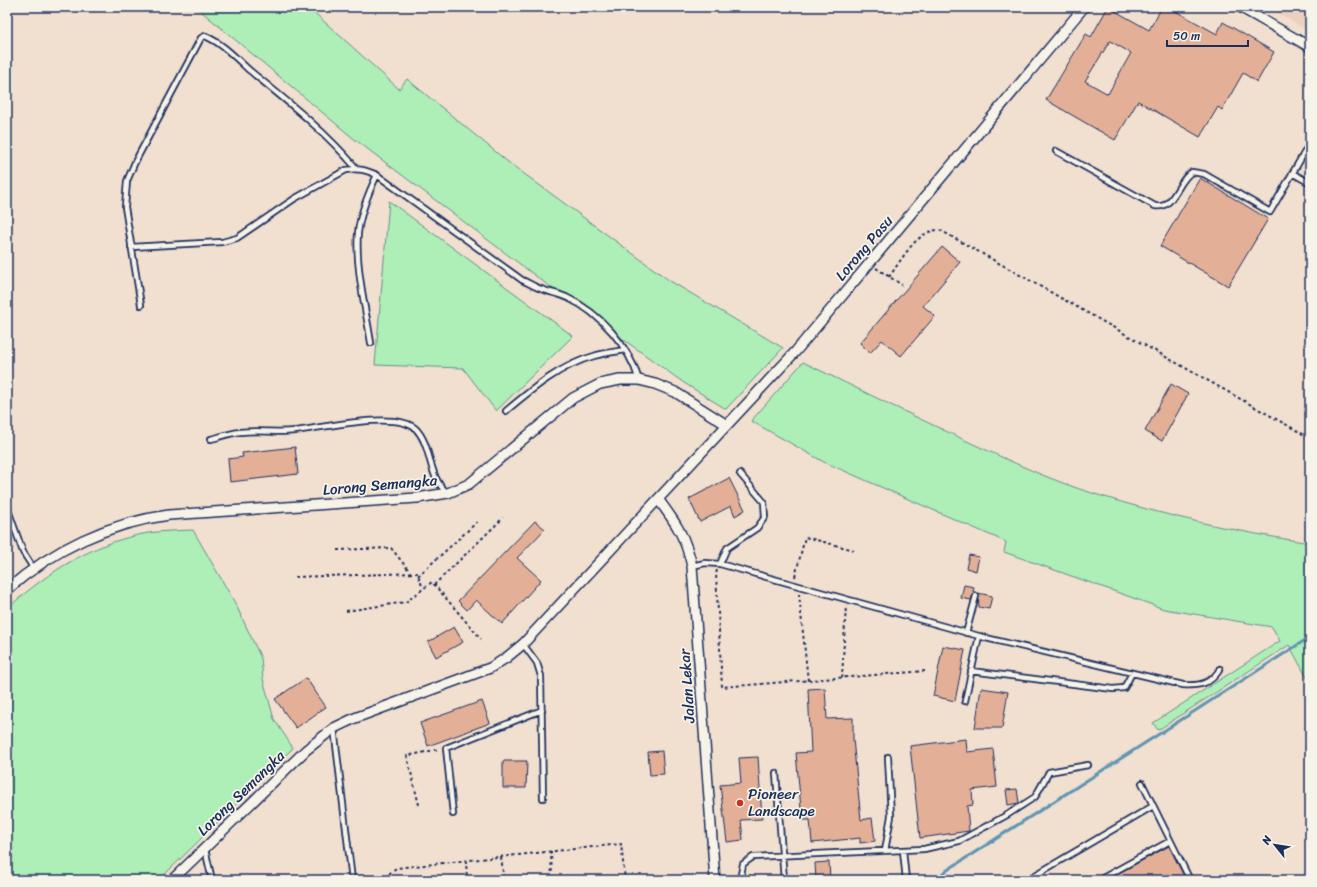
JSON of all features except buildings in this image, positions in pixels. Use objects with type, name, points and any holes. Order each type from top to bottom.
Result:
[{"type":"street","name":"Lorong Pasu","points":[[658,499],[796,351],[1084,7]]},
{"type":"street","points":[[1244,8],[1310,47]]},
{"type":"street","name":"Lorong Semangka","points":[[7,590],[34,569],[88,537],[117,525],[152,517],[418,498],[448,493],[469,484],[482,475],[573,398],[600,384],[620,380],[639,380],[675,392],[727,425]]},
{"type":"street","name":"Lorong Semangka","points":[[172,880],[306,750],[334,728],[355,718],[478,673],[506,658],[523,644],[658,499]]},
{"type":"street","name":"Jalan Lekar","points":[[658,499],[680,529],[687,546],[692,566],[715,880]]},
{"type":"lane","points":[[141,305],[125,208],[125,195],[130,172],[201,38],[205,36],[219,44],[336,145],[356,168]]},
{"type":"lane","points":[[1056,151],[1150,204],[1160,207],[1170,201],[1186,176],[1192,172],[1204,174],[1270,212],[1310,143]]},
{"type":"lane","points":[[132,247],[222,242],[237,238],[294,199],[346,170],[356,168],[367,170],[377,175],[522,280],[544,290],[558,293],[584,308],[599,320],[624,350],[634,365],[639,380]]},
{"type":"lane","points":[[1292,173],[1310,183]]},
{"type":"lane","points":[[371,343],[358,256],[358,234],[362,211],[377,175]]},
{"type":"lane","points":[[506,411],[531,390],[573,365],[594,356],[624,350]]},
{"type":"lane","points":[[210,439],[241,432],[296,431],[339,423],[397,421],[407,423],[422,437],[438,483],[448,493]]},
{"type":"lane","points":[[720,564],[724,552],[731,544],[747,536],[757,528],[765,517],[764,502],[740,474]]},
{"type":"lane","points":[[7,507],[23,552],[34,569]]},
{"type":"lane","points":[[692,566],[705,563],[720,564],[966,633],[1183,685],[1200,685],[1211,681],[1220,669]]},
{"type":"lane","points":[[966,633],[976,596]]},
{"type":"lane","points":[[964,701],[979,636]]},
{"type":"lane","points":[[523,644],[540,669],[543,798]]},
{"type":"lane","points":[[971,671],[1113,689],[1124,688],[1132,673]]},
{"type":"lane","points":[[453,814],[446,748],[542,710]]},
{"type":"lane","points":[[334,728],[352,880]]},
{"type":"lane","points":[[885,850],[891,816],[888,757]]},
{"type":"lane","points":[[740,880],[743,864],[750,858],[782,855],[903,850],[949,845],[971,836],[1035,797],[1049,772],[1088,765]]},
{"type":"lane","points":[[776,773],[784,880]]},
{"type":"lane","points":[[1142,783],[1190,880]]},
{"type":"lane","points":[[1027,880],[1154,806]]},
{"type":"lane","points":[[1099,880],[1170,841]]},
{"type":"lane","points":[[205,848],[212,880]]},
{"type":"lane","points":[[903,850],[906,880]]},
{"type":"path","points":[[889,277],[919,238],[927,232],[940,230],[1310,438]]},
{"type":"path","points":[[869,264],[902,285]]},
{"type":"path","points":[[434,585],[503,518]]},
{"type":"path","points":[[418,576],[477,522]]},
{"type":"path","points":[[793,584],[805,537],[854,550]]},
{"type":"path","points":[[337,550],[391,548],[411,573]]},
{"type":"path","points":[[720,564],[716,574],[722,687],[925,671]]},
{"type":"path","points":[[295,577],[417,573],[424,588]]},
{"type":"path","points":[[346,611],[406,602],[432,582],[481,639]]},
{"type":"path","points":[[798,586],[808,681]]},
{"type":"path","points":[[842,678],[846,599]]},
{"type":"path","points":[[420,805],[407,756],[446,748]]},
{"type":"path","points":[[389,880],[389,874],[396,868],[621,844],[624,880]]},
{"type":"path","points":[[551,851],[552,880]]},
{"type":"path","points":[[501,857],[504,880]]},
{"type":"path","points":[[466,860],[467,880]]},
{"type":"shaded area","points":[[1267,7],[1310,7],[1310,32]]},
{"type":"green space","points":[[196,7],[308,7],[399,89],[407,79],[508,162],[670,281],[783,348],[726,409],[684,383],[545,283],[353,138]]},
{"type":"green space","points":[[389,201],[573,336],[496,411],[463,368],[375,365]]},
{"type":"green space","points":[[803,362],[1000,456],[1047,477],[1079,489],[1121,502],[1201,523],[1310,543],[1310,683],[1289,645],[1158,730],[1153,723],[1280,641],[1272,627],[1164,609],[1004,552],[1006,542],[824,462],[751,421]]},
{"type":"green space","points":[[193,530],[235,603],[261,658],[263,679],[274,719],[293,748],[159,880],[7,880],[7,609],[49,575],[80,556],[96,549],[113,542],[145,534]]},
{"type":"waterway","points":[[937,880],[943,873],[952,867],[1310,637]]},
{"type":"place","name":"Pioneer Landscape","points":[[740,803]]}]
